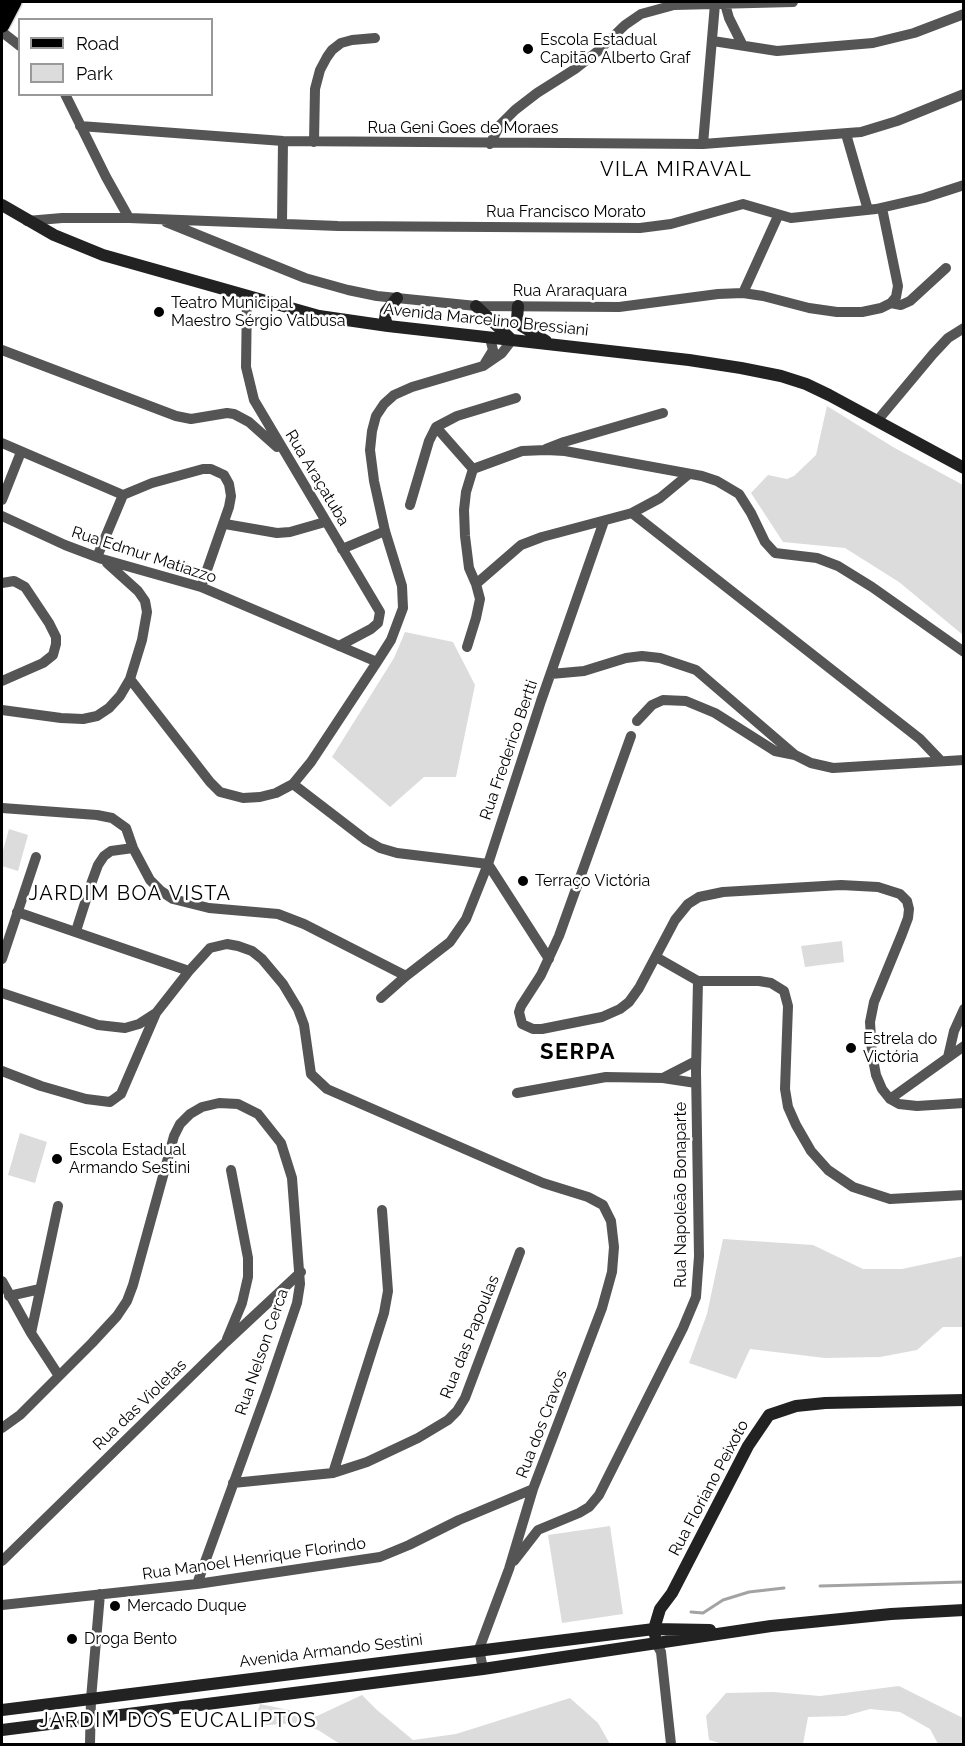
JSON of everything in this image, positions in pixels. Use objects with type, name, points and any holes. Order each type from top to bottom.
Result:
[{"type":"main road","points":[[2,26],[14,2]]},
{"type":"street","points":[[490,144],[500,124],[515,110],[575,69],[641,14],[674,5],[793,2]]},
{"type":"street","points":[[704,144],[713,41],[720,4]]},
{"type":"street","points":[[720,4],[742,44]]},
{"type":"street","points":[[713,41],[777,51],[873,43],[914,33],[963,14]]},
{"type":"street","points":[[2,32],[18,44]]},
{"type":"street","points":[[314,142],[315,88],[320,70],[327,57],[341,44],[352,40],[375,38]]},
{"type":"street","name":"Rua Geni Goes de Moraes","points":[[80,126],[314,142],[704,144],[846,134],[897,121],[963,94]]},
{"type":"street","points":[[66,96],[129,218]]},
{"type":"street","points":[[846,134],[868,210]]},
{"type":"street","points":[[282,223],[284,141]]},
{"type":"street","name":"Rua Francisco Morato","points":[[27,221],[129,218],[338,226],[640,228],[671,224],[743,204],[778,216],[798,218],[868,210],[924,198],[963,185]]},
{"type":"street","name":"Avenida Marcelino Bressiani","points":[[2,206],[54,235],[103,255],[319,316],[689,360],[781,376],[829,394],[963,468]]},
{"type":"street","points":[[882,208],[897,286],[896,297],[891,303]]},
{"type":"street","points":[[743,293],[778,216]]},
{"type":"street","points":[[54,235],[61,226],[76,218]]},
{"type":"street","name":"Rua Araraquara","points":[[160,220],[305,278],[348,290],[397,298],[476,306],[619,307],[718,294],[743,293],[837,312],[871,310],[891,303],[902,305],[910,301],[946,268]]},
{"type":"street","name":"Rua Araçatuba","points":[[247,296],[246,367],[254,400],[325,522],[378,606],[380,618],[371,629],[339,646]]},
{"type":"street","points":[[388,326],[385,319],[386,312],[397,298]]},
{"type":"street","points":[[130,679],[220,792],[243,798],[260,797],[276,793],[293,784],[311,762],[377,662],[399,623],[404,598],[385,531],[370,450],[376,416],[394,395],[412,387],[483,366],[502,353],[512,340],[476,306]]},
{"type":"street","points":[[518,306],[516,314],[520,325],[555,345]]},
{"type":"street","points":[[876,421],[933,354],[948,338],[963,328]]},
{"type":"street","points":[[483,366],[493,350],[490,338]]},
{"type":"street","points":[[2,350],[176,416],[192,419],[234,414],[249,422],[284,453]]},
{"type":"street","points":[[410,505],[429,441],[436,427],[457,416],[516,398]]},
{"type":"street","points":[[546,450],[564,442],[663,413]]},
{"type":"street","points":[[436,427],[473,469]]},
{"type":"street","points":[[2,443],[123,495]]},
{"type":"street","points":[[473,469],[522,451],[546,450],[565,451],[717,481],[739,494],[765,542],[775,552],[817,558],[838,566],[872,586],[963,652]]},
{"type":"street","points":[[2,500],[21,452]]},
{"type":"street","points":[[2,710],[61,718],[83,719],[97,716],[109,708],[120,696],[130,679],[146,622],[145,601],[138,591],[100,559],[123,495],[136,488],[203,469],[212,469],[224,475],[229,484],[231,496],[225,524],[201,587]]},
{"type":"street","points":[[467,647],[480,599],[466,556],[464,528],[466,492],[473,469]]},
{"type":"street","points":[[476,584],[521,545],[542,537],[632,513],[660,498],[689,474]]},
{"type":"street","points":[[632,513],[920,739],[941,761]]},
{"type":"street","name":"Rua Edmur Matiazzo","points":[[2,516],[100,559],[201,587],[377,662]]},
{"type":"street","points":[[551,674],[604,521]]},
{"type":"street","points":[[225,524],[277,533],[290,532],[325,522]]},
{"type":"street","points":[[342,549],[385,531]]},
{"type":"street","points":[[2,583],[19,582],[25,587],[56,637],[56,649],[53,655],[43,663],[2,681]]},
{"type":"street","name":"Rua Frederico Bertti","points":[[381,998],[450,942],[459,932],[488,864],[551,674],[584,671],[626,658],[660,657],[696,670],[795,755],[811,763],[833,768],[963,760]]},
{"type":"street","name":"Rua Frederico Bertti","points":[[637,721],[652,705],[663,700],[686,701],[715,713],[776,751],[795,755]]},
{"type":"street","points":[[631,736],[559,936],[549,959],[528,992],[519,1012],[522,1024],[527,1028],[542,1029],[602,1017],[620,1009],[629,1002],[639,988],[675,921],[688,904],[706,894],[841,885],[878,887],[900,894],[907,901],[908,918],[874,1002],[870,1022],[876,1075],[882,1089],[890,1099],[899,1104],[917,1106],[963,1103]]},
{"type":"street","points":[[293,784],[366,840],[380,848],[397,853],[488,864],[549,959]]},
{"type":"street","points":[[2,808],[112,818],[126,828],[133,848],[150,880],[173,899],[209,908],[279,914],[304,924],[406,976]]},
{"type":"street","points":[[76,931],[98,865],[104,856],[111,851],[133,848]]},
{"type":"street","points":[[2,959],[36,857]]},
{"type":"street","points":[[2,1071],[86,1100],[110,1102],[122,1094],[156,1013],[189,971],[17,912]]},
{"type":"street","name":"Rua dos Cravos","points":[[189,971],[210,948],[219,944],[238,946],[252,951],[262,959],[283,984],[298,1009],[304,1025],[309,1066],[316,1081],[327,1089],[543,1183],[588,1197],[603,1205],[611,1221],[614,1246],[612,1272],[602,1308],[533,1489],[509,1569],[479,1649]]},
{"type":"street","points":[[656,957],[698,981],[759,981],[771,983],[784,991],[788,1006],[785,1079],[788,1107],[795,1125],[811,1151],[828,1170],[853,1187],[890,1199],[963,1195]]},
{"type":"street","name":"Rua Napoleão Bonaparte","points":[[509,1569],[538,1530],[579,1513],[589,1507],[599,1495],[692,1310],[696,1297],[699,1256],[696,1083],[698,981]]},
{"type":"street","points":[[2,993],[98,1025],[116,1028],[139,1024],[156,1013]]},
{"type":"street","points":[[948,1057],[954,1031],[963,1009]]},
{"type":"street","points":[[890,1099],[963,1046]]},
{"type":"street","points":[[663,1078],[696,1061]]},
{"type":"street","points":[[517,1093],[606,1077],[663,1078],[696,1083]]},
{"type":"street","name":"Rua Nelson Cerca","points":[[2,1428],[20,1415],[59,1376],[117,1316],[127,1301],[134,1286],[174,1136],[180,1124],[201,1107],[219,1103],[249,1107],[258,1114],[281,1143],[292,1178],[301,1272],[297,1303],[197,1584]]},
{"type":"street","points":[[226,1342],[242,1303],[248,1277],[248,1258],[231,1170]]},
{"type":"street","points":[[31,1333],[58,1206]]},
{"type":"street","points":[[333,1473],[384,1312],[388,1291],[382,1210]]},
{"type":"street","name":"Rua das Papoulas","points":[[233,1483],[333,1473],[367,1462],[418,1438],[448,1420],[465,1398],[520,1252]]},
{"type":"street","name":"Rua das Violetas","points":[[2,1561],[301,1272]]},
{"type":"street","points":[[2,1281],[31,1333],[59,1376]]},
{"type":"street","points":[[9,1296],[40,1289]]},
{"type":"street","name":"Rua Floriano Peixoto","points":[[660,1646],[660,1628],[672,1593],[748,1446],[769,1415],[796,1406],[825,1403],[963,1400]]},
{"type":"street","name":"Rua Manoel Henrique Florindo","points":[[2,1605],[197,1584],[380,1557],[533,1489]]},
{"type":"street","points":[[90,1744],[91,1699],[100,1594]]},
{"type":"street","points":[[2,1730],[660,1646],[735,1631],[879,1615],[963,1610]]},
{"type":"street","name":"Avenida Armando Sestini","points":[[2,1710],[660,1628],[735,1631]]},
{"type":"street","points":[[660,1646],[671,1744]]},
{"type":"street","points":[[479,1649],[483,1669]]},
{"type":"green space","points":[[827,406],[893,447],[963,485],[963,635],[899,582],[845,548],[783,542],[751,493],[768,475],[787,479],[794,476],[816,455]]},
{"type":"green space","points":[[405,632],[453,642],[475,685],[456,777],[424,777],[390,807],[332,757],[394,658]]},
{"type":"green space","points":[[9,829],[28,835],[18,871],[2,866],[2,854]]},
{"type":"green space","points":[[842,941],[844,962],[805,967],[801,946]]},
{"type":"green space","points":[[20,1133],[47,1142],[35,1183],[8,1175]]},
{"type":"green space","points":[[723,1239],[813,1245],[863,1269],[902,1269],[963,1256],[963,1327],[943,1327],[917,1350],[880,1357],[825,1358],[750,1349],[736,1379],[689,1363],[707,1314]]},
{"type":"green space","points":[[610,1526],[623,1614],[562,1623],[548,1535]]},
{"type":"green space","points":[[899,1686],[963,1718],[963,1744],[938,1744],[930,1729],[900,1712],[870,1709],[845,1716],[808,1717],[803,1744],[723,1744],[709,1740],[706,1716],[726,1693],[773,1692],[820,1696]]},
{"type":"green space","points":[[362,1695],[413,1740],[456,1734],[570,1698],[598,1723],[610,1744],[340,1744],[318,1730],[297,1723],[253,1726],[260,1704],[317,1716]]},
{"type":"waterway","points":[[820,1586],[964,1582]]},
{"type":"waterway","points":[[691,1612],[703,1613],[723,1600],[749,1592],[784,1588]]},
{"type":"place","name":"Escola Estadual Capitão Alberto Graf","points":[[528,49]]},
{"type":"place","name":"Teatro Municipal Maestro Sérgio Valbusa","points":[[159,312]]},
{"type":"place","name":"Terraço Victória","points":[[523,881]]},
{"type":"place","name":"Estrela do Victória","points":[[851,1048]]},
{"type":"place","name":"Escola Estadual Armando Sestini","points":[[57,1159]]},
{"type":"place","name":"Mercado Duque","points":[[115,1606]]},
{"type":"place","name":"Droga Bento","points":[[72,1639]]},
{"type":"district","name":"VILA MIRAVAL","points":[[676,170]]},
{"type":"district","name":"JARDIM BOA VISTA","points":[[130,894]]},
{"type":"district","name":"SERPA","points":[[578,1052]]},
{"type":"district","name":"JARDIM DOS EUCALIPTOS","points":[[178,1721]]}]
